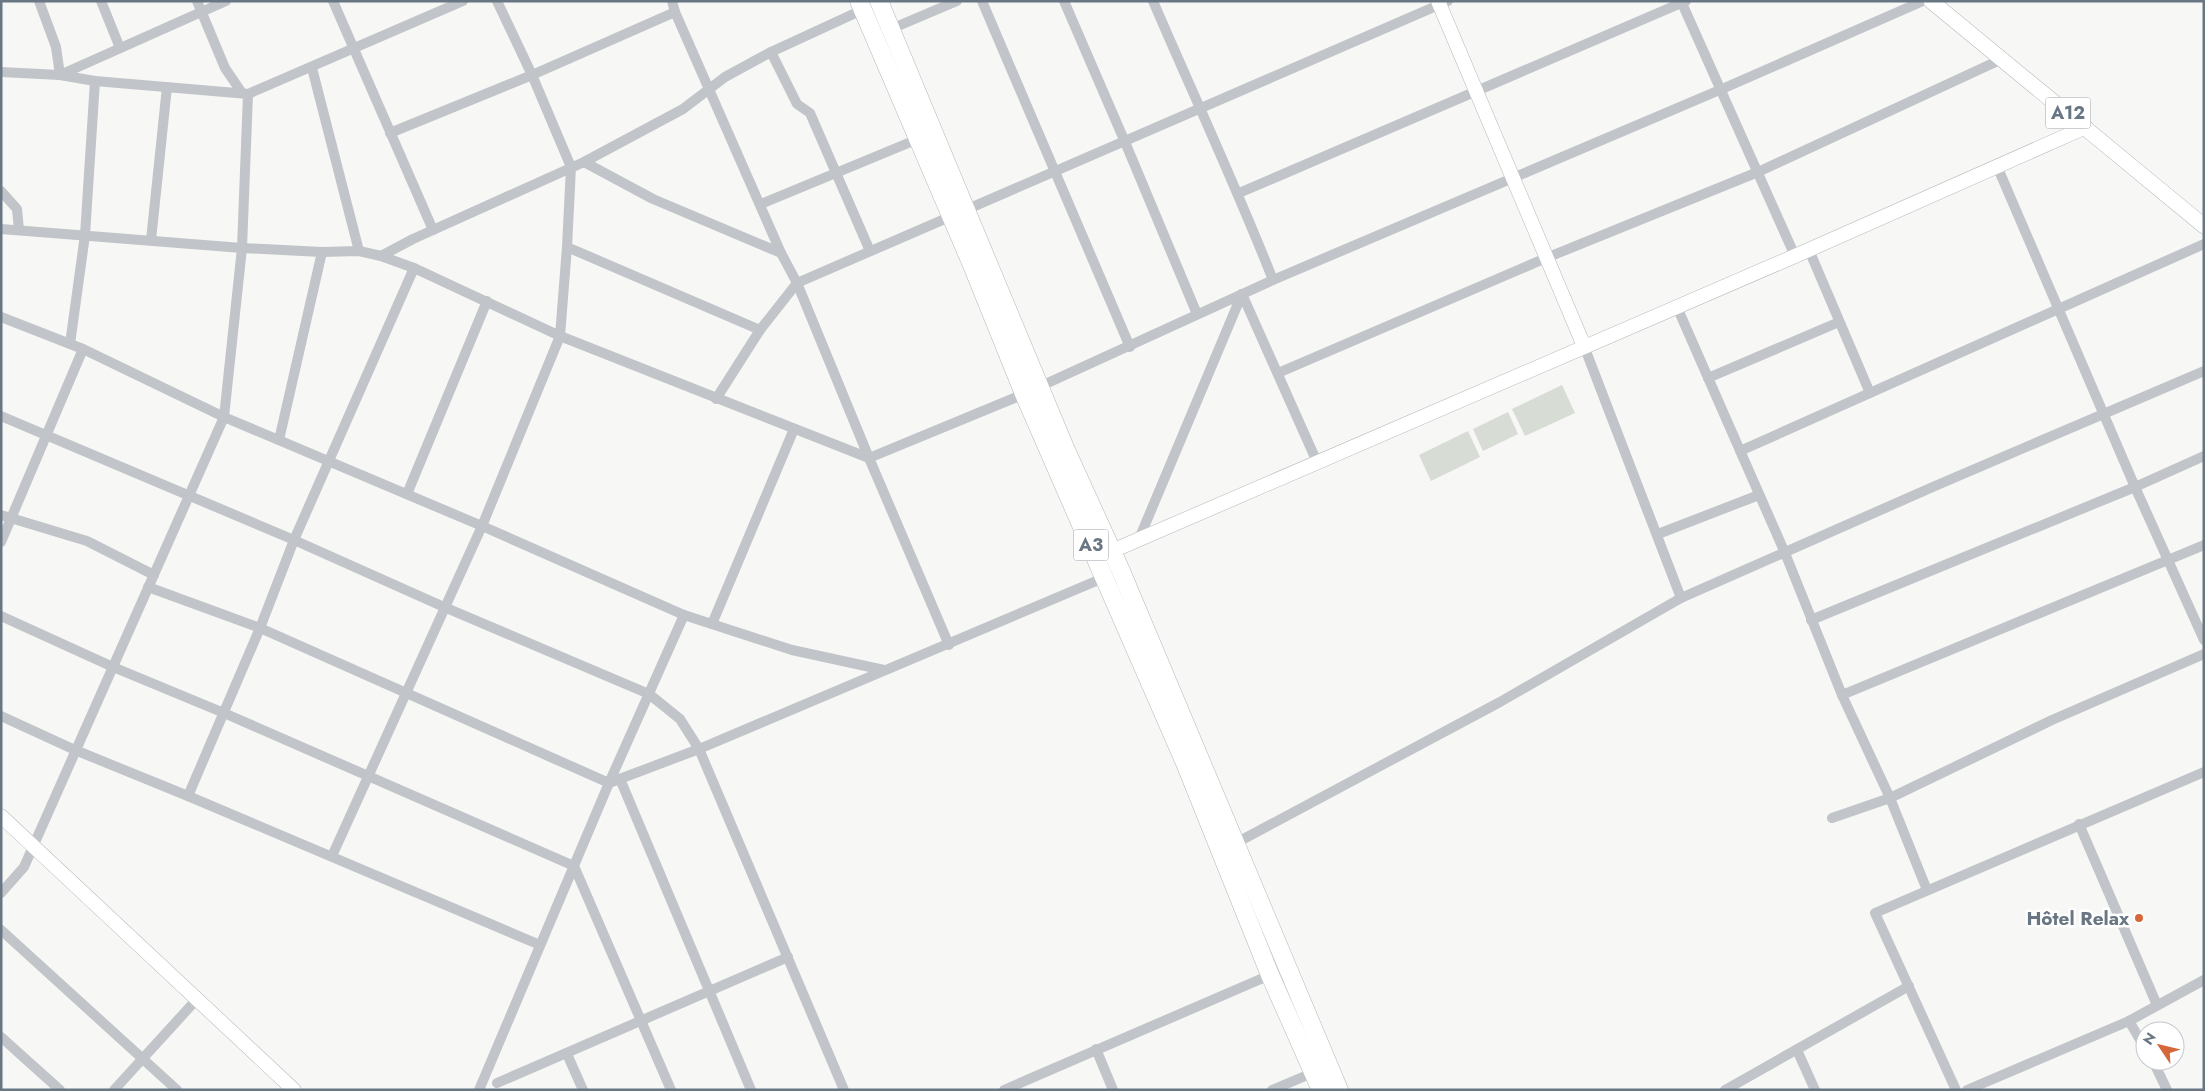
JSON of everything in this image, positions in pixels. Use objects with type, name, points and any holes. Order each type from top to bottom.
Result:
[{"type":"highway","name":"A3","points":[[879,1],[891,29],[1024,394],[1113,574],[1236,843],[1322,1069],[1322,1090]]},
{"type":"highway","name":"A3","points":[[860,6],[918,139],[958,212],[1041,386],[1065,448],[1112,552],[1113,574],[1185,763],[1270,975],[1322,1069],[1339,1090]]},
{"type":"main road","name":"A12","points":[[1931,1],[2204,226]]},
{"type":"street","points":[[39,1],[56,47],[60,75]]},
{"type":"street","points":[[101,1],[120,48]]},
{"type":"street","points":[[1,892],[24,867],[224,417],[242,248],[245,94],[225,68],[196,1]]},
{"type":"street","points":[[60,75],[226,1]]},
{"type":"street","points":[[333,1],[433,230]]},
{"type":"street","points":[[3,74],[60,75],[95,81],[245,94],[312,68],[464,1]]},
{"type":"street","points":[[332,856],[482,526],[560,336],[568,247],[571,167],[532,75],[496,1]]},
{"type":"street","points":[[672,1],[674,12],[708,89],[797,284],[949,645]]},
{"type":"street","points":[[891,29],[957,1]]},
{"type":"street","points":[[982,1],[1130,347]]},
{"type":"street","points":[[1064,1],[1197,314]]},
{"type":"street","points":[[1153,1],[1200,110],[1239,193],[1273,280]]},
{"type":"street","points":[[1041,386],[1130,347],[1273,280],[1722,89],[1923,1]]},
{"type":"street","points":[[716,399],[760,330],[797,284],[958,212],[1200,110],[1442,2],[1512,179],[1584,346],[1658,534],[1681,598]]},
{"type":"street","points":[[1239,193],[1683,2],[1795,256]]},
{"type":"street","points":[[380,256],[584,162],[683,109],[708,89],[771,52],[860,6]]},
{"type":"street","points":[[390,133],[532,75],[674,12]]},
{"type":"street","points":[[771,52],[797,104],[810,112],[870,251]]},
{"type":"street","points":[[1278,373],[1546,258],[1758,172],[2002,60]]},
{"type":"street","points":[[312,68],[359,251]]},
{"type":"street","points":[[70,344],[85,235],[95,81]]},
{"type":"street","points":[[151,240],[167,87]]},
{"type":"street","points":[[1112,552],[1809,250],[2086,127]]},
{"type":"street","points":[[761,204],[918,139]]},
{"type":"street","points":[[584,162],[653,199],[782,253]]},
{"type":"street","points":[[1997,166],[2060,308],[2103,414],[2204,640]]},
{"type":"street","points":[[1,191],[17,209],[19,230]]},
{"type":"street","points":[[1,229],[242,248],[322,252],[359,251],[380,256],[414,268],[560,336],[869,458],[1024,394]]},
{"type":"street","points":[[1740,451],[2204,244]]},
{"type":"street","points":[[568,247],[760,330]]},
{"type":"street","points":[[1809,250],[1870,393]]},
{"type":"street","points":[[279,440],[322,252]]},
{"type":"street","points":[[188,796],[260,628],[294,540],[414,268]]},
{"type":"street","points":[[1242,294],[1317,462]]},
{"type":"street","points":[[1140,539],[1242,294]]},
{"type":"street","points":[[407,494],[487,301]]},
{"type":"street","points":[[1678,307],[1785,553],[1842,696],[1890,798],[1927,890]]},
{"type":"street","points":[[1,317],[83,349],[224,417],[482,526],[684,616],[792,650],[884,670]]},
{"type":"street","points":[[1708,378],[1839,322]]},
{"type":"street","points":[[1,542],[48,436],[83,349]]},
{"type":"street","points":[[1236,843],[1500,702],[1681,598],[1935,486],[2204,371]]},
{"type":"street","points":[[1,416],[294,540],[444,607],[649,694],[680,719],[699,749],[844,1090]]},
{"type":"street","points":[[712,624],[794,429]]},
{"type":"street","points":[[1811,620],[2135,487],[2204,456]]},
{"type":"street","points":[[1658,534],[1759,495]]},
{"type":"street","points":[[1,515],[87,541],[154,575]]},
{"type":"street","points":[[1842,696],[2204,545]]},
{"type":"street","points":[[148,587],[260,628],[609,783],[699,749],[884,670],[949,645],[1113,574]]},
{"type":"street","points":[[1,616],[113,667],[224,713],[574,866],[671,1090]]},
{"type":"street","points":[[479,1090],[609,783],[684,616]]},
{"type":"street","points":[[1832,818],[1890,798],[2052,720],[2204,654]]},
{"type":"street","points":[[1,716],[75,750],[332,856],[540,945]]},
{"type":"street","points":[[1956,1090],[1875,913],[2078,824],[2204,772]]},
{"type":"street","points":[[620,779],[751,1090]]},
{"type":"street","points":[[1,816],[294,1090]]},
{"type":"street","points":[[2078,824],[2157,1005]]},
{"type":"street","points":[[1,930],[177,1090]]},
{"type":"street","points":[[490,1064],[499,1086],[567,1054],[788,957]]},
{"type":"street","points":[[1004,1090],[1270,975]]},
{"type":"street","points":[[1967,1090],[2129,1021],[2204,980]]},
{"type":"street","points":[[1725,1090],[1909,986]]},
{"type":"street","points":[[114,1090],[197,999]]},
{"type":"street","points":[[2129,1021],[2135,1031]]},
{"type":"street","points":[[1,1037],[60,1090]]},
{"type":"street","points":[[1096,1049],[1113,1090]]},
{"type":"street","points":[[1797,1050],[1815,1090]]},
{"type":"street","points":[[567,1054],[583,1090]]},
{"type":"street","points":[[1272,1090],[1322,1069]]},
{"type":"street","points":[[2158,1071],[2168,1090]]},
{"type":"shaded area","points":[[1562,385],[1575,413],[1525,436],[1512,409]]},
{"type":"shaded area","points":[[1508,412],[1518,434],[1483,451],[1473,429]]},
{"type":"shaded area","points":[[1468,431],[1480,457],[1431,481],[1419,455]]},
{"type":"place","name":"Hôtel Relax","points":[[2139,918]]}]
